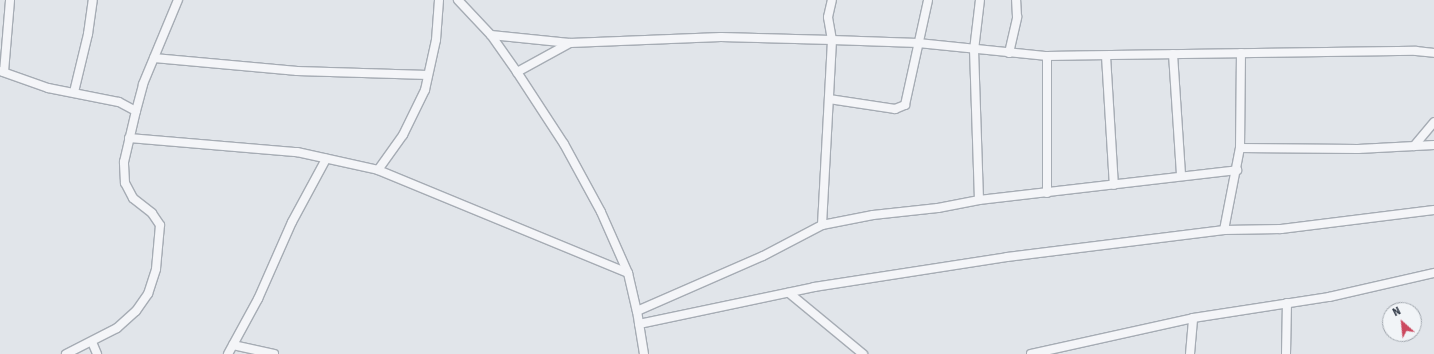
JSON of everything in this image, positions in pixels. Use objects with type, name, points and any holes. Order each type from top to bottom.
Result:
[{"type":"street","points":[[10,0],[2,71],[48,88],[119,102],[136,111]]},
{"type":"street","points":[[74,92],[88,34],[93,0]]},
{"type":"street","points":[[66,354],[117,328],[136,311],[148,294],[156,269],[160,225],[152,213],[133,198],[124,183],[124,162],[136,111],[154,58],[178,0]]},
{"type":"street","points":[[378,170],[403,135],[425,90],[436,40],[439,0]]},
{"type":"street","points":[[458,0],[491,35],[517,72],[564,144],[601,212],[628,273],[637,312],[644,354]]},
{"type":"street","points":[[822,225],[832,40],[828,17],[832,0]]},
{"type":"street","points":[[829,99],[901,108],[905,105],[928,0]]},
{"type":"street","points":[[979,200],[974,50],[980,0]]},
{"type":"street","points":[[1009,53],[1017,17],[1016,0]]},
{"type":"street","points":[[491,35],[570,43],[721,37],[918,43],[974,50],[1047,56],[1416,51],[1434,53]]},
{"type":"street","points":[[517,72],[570,43]]},
{"type":"street","points":[[1224,230],[1237,170],[1240,148],[1241,53]]},
{"type":"street","points":[[1173,54],[1181,176]]},
{"type":"street","points":[[1047,56],[1047,193]]},
{"type":"street","points":[[1106,56],[1114,185]]},
{"type":"street","points":[[154,58],[297,71],[428,75]]},
{"type":"street","points":[[1414,146],[1434,122]]},
{"type":"street","points":[[129,138],[297,152],[378,170],[628,273]]},
{"type":"street","points":[[1240,148],[1358,149],[1434,145]]},
{"type":"street","points":[[228,354],[258,300],[292,222],[326,159]]},
{"type":"street","points":[[637,312],[763,256],[822,225],[873,215],[938,208],[979,200],[1237,170]]},
{"type":"street","points":[[639,324],[789,293],[1007,257],[1224,230],[1281,229],[1434,210]]},
{"type":"street","points":[[1031,354],[1193,318],[1329,297],[1434,273]]},
{"type":"street","points":[[789,293],[863,354]]},
{"type":"street","points":[[1286,354],[1287,303]]},
{"type":"street","points":[[1190,354],[1193,318]]},
{"type":"street","points":[[92,342],[97,354]]},
{"type":"street","points":[[233,345],[274,354]]}]
